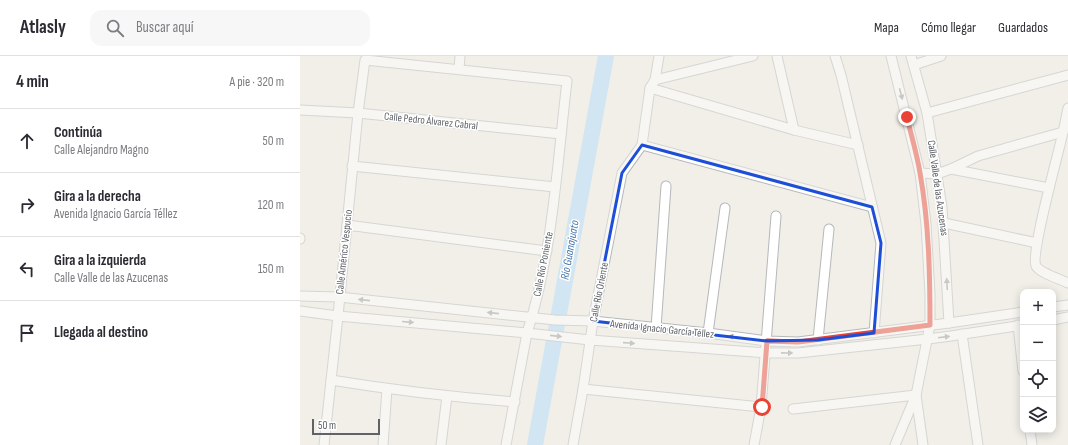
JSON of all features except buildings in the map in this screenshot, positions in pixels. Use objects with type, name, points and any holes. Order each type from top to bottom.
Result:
[{"type":"street","points":[[459,69],[460,56]]},
{"type":"street","points":[[659,56],[655,80],[650,88],[642,145],[872,207]]},
{"type":"street","points":[[655,80],[754,56]]},
{"type":"street","points":[[777,56],[794,130]]},
{"type":"street","points":[[835,56],[841,75],[881,243],[874,332]]},
{"type":"street","name":"Calle Valle de las Azucenas","points":[[891,56],[920,173],[926,224],[930,294],[930,325],[916,395]]},
{"type":"street","points":[[913,60],[941,56]]},
{"type":"street","name":"Calle Américo Vespucio","points":[[324,445],[352,166],[365,60],[459,69]]},
{"type":"street","name":"Calle Valle de las Azucenas","points":[[913,60],[927,113],[944,224],[949,323]]},
{"type":"street","name":"Calle Río Poniente","points":[[459,69],[567,81],[547,251],[506,445]]},
{"type":"street","points":[[927,113],[1068,75]]},
{"type":"street","points":[[650,88],[794,130],[858,145]]},
{"type":"street","points":[[1068,108],[1037,243],[1035,261],[1036,266],[1040,271],[1068,283]]},
{"type":"street","name":"Calle Pedro Álvarez Cabral","points":[[300,110],[358,113],[561,134]]},
{"type":"street","points":[[920,173],[937,174],[978,156],[1063,132]]},
{"type":"street","name":"Calle Río Oriente","points":[[573,445],[583,389],[586,339],[589,321],[622,173],[642,145]]},
{"type":"street","points":[[352,166],[555,187]]},
{"type":"street","points":[[951,169],[1049,188]]},
{"type":"street","points":[[656,328],[666,186]]},
{"type":"street","points":[[708,334],[725,208]]},
{"type":"street","points":[[754,445],[762,407],[776,216]]},
{"type":"street","points":[[944,224],[1037,243]]},
{"type":"street","points":[[347,225],[547,251]]},
{"type":"street","points":[[818,340],[829,229]]},
{"type":"street","name":"Avenida Ignacio García Téllez","points":[[300,296],[339,297],[555,320],[589,321],[767,341],[798,342],[1020,312]]},
{"type":"street","points":[[1056,307],[1068,305]]},
{"type":"street","name":"Avenida Ignacio García Téllez","points":[[300,311],[338,316],[586,339],[766,353],[798,353],[928,339],[1020,325]]},
{"type":"street","points":[[1056,319],[1068,317]]},
{"type":"street","points":[[962,334],[978,445]]},
{"type":"street","points":[[331,380],[387,389],[514,402]]},
{"type":"street","points":[[383,445],[387,389]]},
{"type":"street","points":[[583,389],[762,407]]},
{"type":"street","points":[[793,409],[916,395]]},
{"type":"street","points":[[895,445],[916,395]]},
{"type":"street","points":[[916,395],[923,445]]},
{"type":"street","points":[[441,445],[447,396]]},
{"type":"street","points":[[1030,433],[1032,445]]},
{"type":"highlighted area","points":[[642,145],[872,207],[881,243],[874,333],[818,340],[767,341],[593,321],[622,173]]},
{"type":"waterway","name":"Río Guanajuato","points":[[535,445],[606,56]]},
{"type":"route","points":[[762,407],[767,341],[798,342],[930,325],[930,294],[926,224],[920,173],[907,117]]}]
